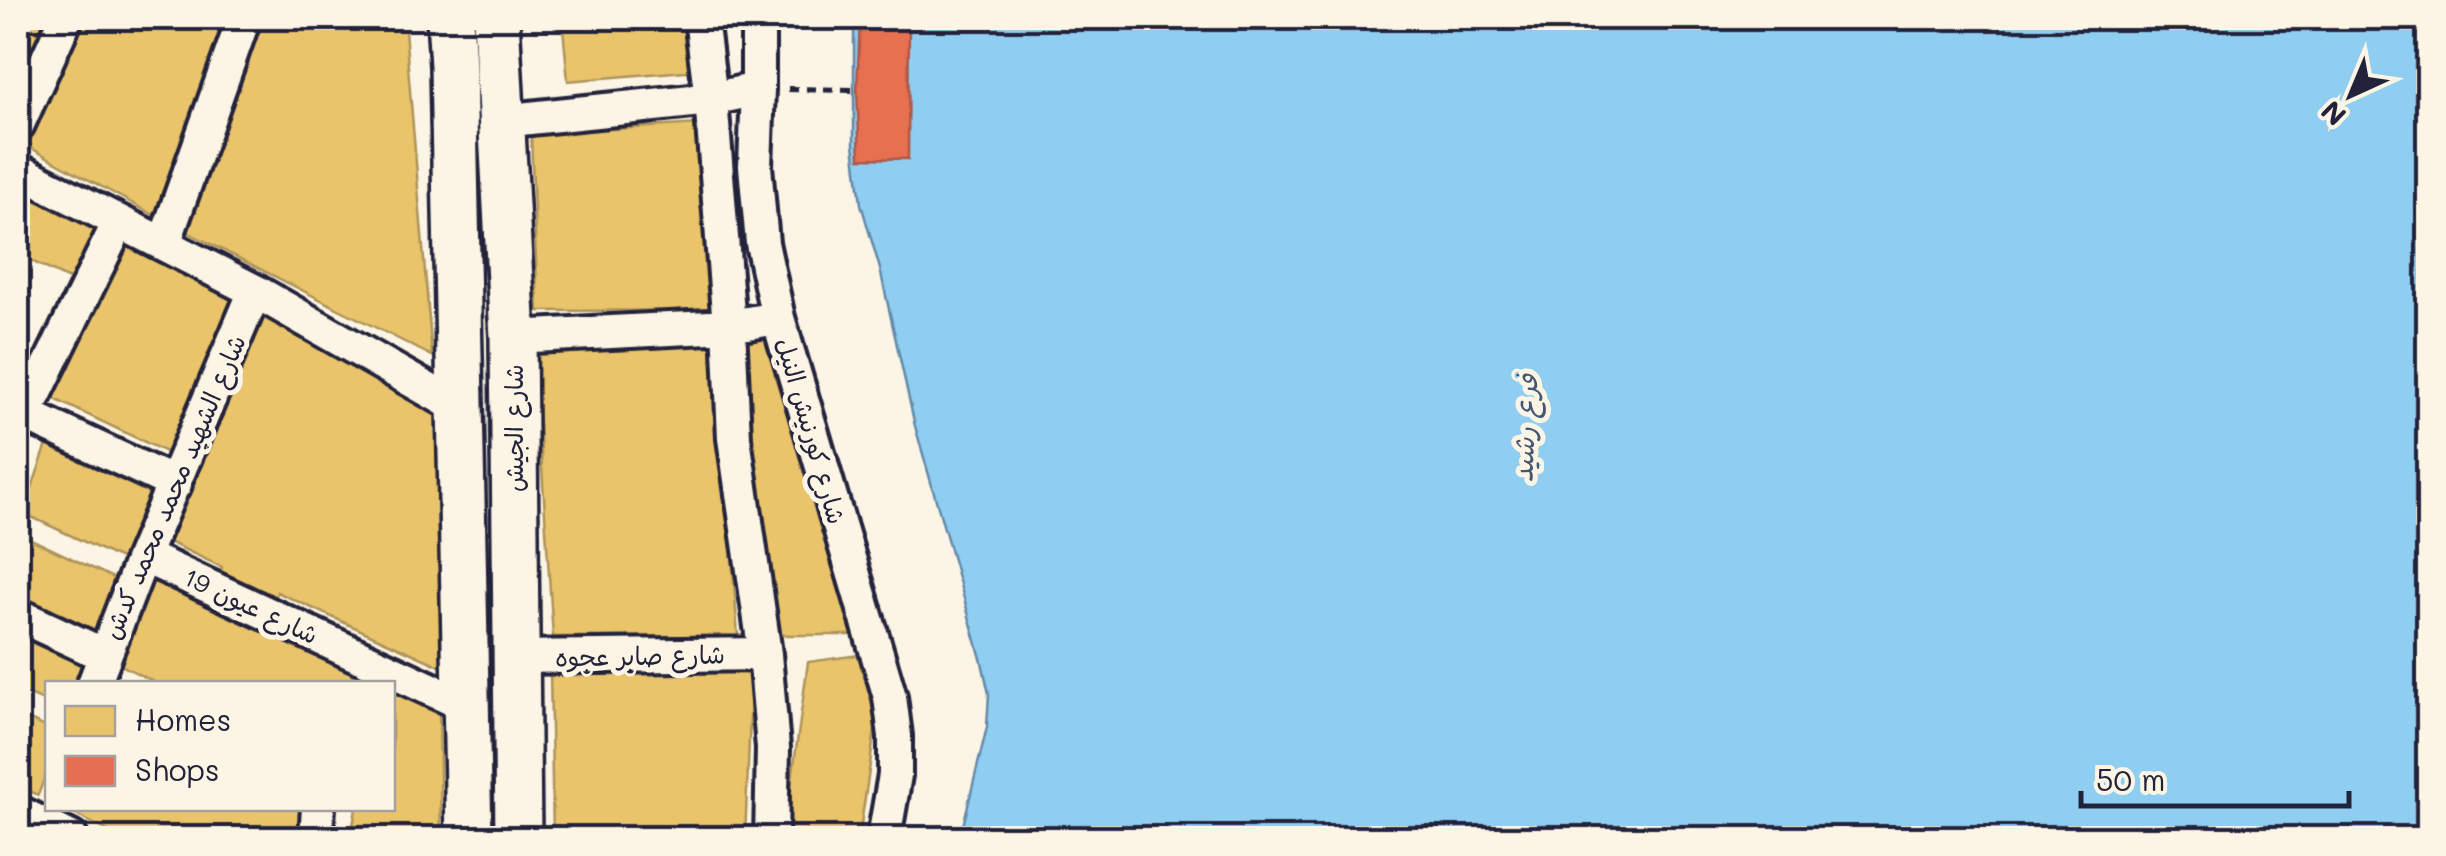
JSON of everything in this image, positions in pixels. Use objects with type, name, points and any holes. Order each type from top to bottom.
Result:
[{"type":"main road","name":"شارع الجيش","points":[[450,18],[469,838]]},
{"type":"main road","name":"شارع الجيش","points":[[496,18],[513,337],[518,838]]},
{"type":"street","points":[[18,124],[63,18]]},
{"type":"street","points":[[164,244],[244,18]]},
{"type":"street","points":[[701,18],[729,326],[734,438],[765,654],[774,748],[771,838]]},
{"type":"street","name":"شارع كورنيش النيل","points":[[758,18],[755,166],[762,243],[778,318],[890,697],[896,736],[895,775],[884,838]]},
{"type":"street","points":[[501,121],[711,98],[758,89]]},
{"type":"street","points":[[18,170],[255,291],[460,408]]},
{"type":"street","points":[[119,222],[21,413],[174,484]]},
{"type":"street","name":"شارع الشهيد محمد محمد كدش","points":[[105,673],[143,556],[255,291]]},
{"type":"street","points":[[513,337],[729,326],[778,318]]},
{"type":"street","name":"شارع عيون 19","points":[[143,556],[367,673],[391,681]]},
{"type":"street","points":[[18,615],[105,673]]},
{"type":"street","name":"شارع صابر عجوه","points":[[516,657],[765,654]]},
{"type":"street","name":"شارع عيون 19","points":[[395,682],[468,706]]},
{"type":"street","points":[[316,838],[318,811]]},
{"type":"path","points":[[758,89],[857,90]]},
{"type":"water","name":"فرع رشيد","points":[[854,18],[2428,18],[2428,838],[960,838],[987,727],[989,694],[915,426],[880,269],[861,204],[854,144]]},
{"type":"building: Homes","points":[[18,18],[32,18],[49,27],[18,92]]},
{"type":"building: Homes","points":[[75,18],[226,18],[159,218],[18,141]]},
{"type":"building: Homes","points":[[258,18],[404,18],[432,356],[183,230]]},
{"type":"building: Homes","points":[[562,18],[690,18],[697,70],[568,81]]},
{"type":"building: Homes","points":[[699,124],[719,310],[538,311],[531,134]]},
{"type":"building: Homes","points":[[18,179],[100,223],[71,280],[23,257],[18,268]]},
{"type":"building: Homes","points":[[119,233],[245,299],[172,455],[44,394]]},
{"type":"building: Homes","points":[[257,303],[449,411],[440,666],[277,592],[272,611],[218,585],[222,567],[160,538]]},
{"type":"building: Homes","points":[[774,335],[863,635],[770,635],[739,337]]},
{"type":"building: Homes","points":[[715,337],[738,636],[553,637],[534,345]]},
{"type":"building: Homes","points":[[50,436],[157,486],[125,561],[23,513]]},
{"type":"building: Homes","points":[[18,533],[122,582],[98,640],[18,602]]},
{"type":"building: Homes","points":[[147,573],[353,673],[351,681],[152,681],[117,663]]},
{"type":"building: Homes","points":[[18,625],[90,661],[84,681],[45,681],[45,702],[18,690]]},
{"type":"building: Homes","points":[[858,655],[879,703],[859,838],[784,838],[808,662]]},
{"type":"building: Homes","points":[[752,668],[745,838],[553,838],[550,671]]},
{"type":"building: Homes","points":[[395,688],[439,706],[441,838],[351,838],[356,811],[395,811]]},
{"type":"building: Homes","points":[[18,715],[45,727],[45,777],[38,795],[18,785]]},
{"type":"building: Homes","points":[[68,811],[306,811],[300,838],[122,838]]},
{"type":"building: Shops","points":[[860,18],[909,18],[908,159],[860,158]]}]
